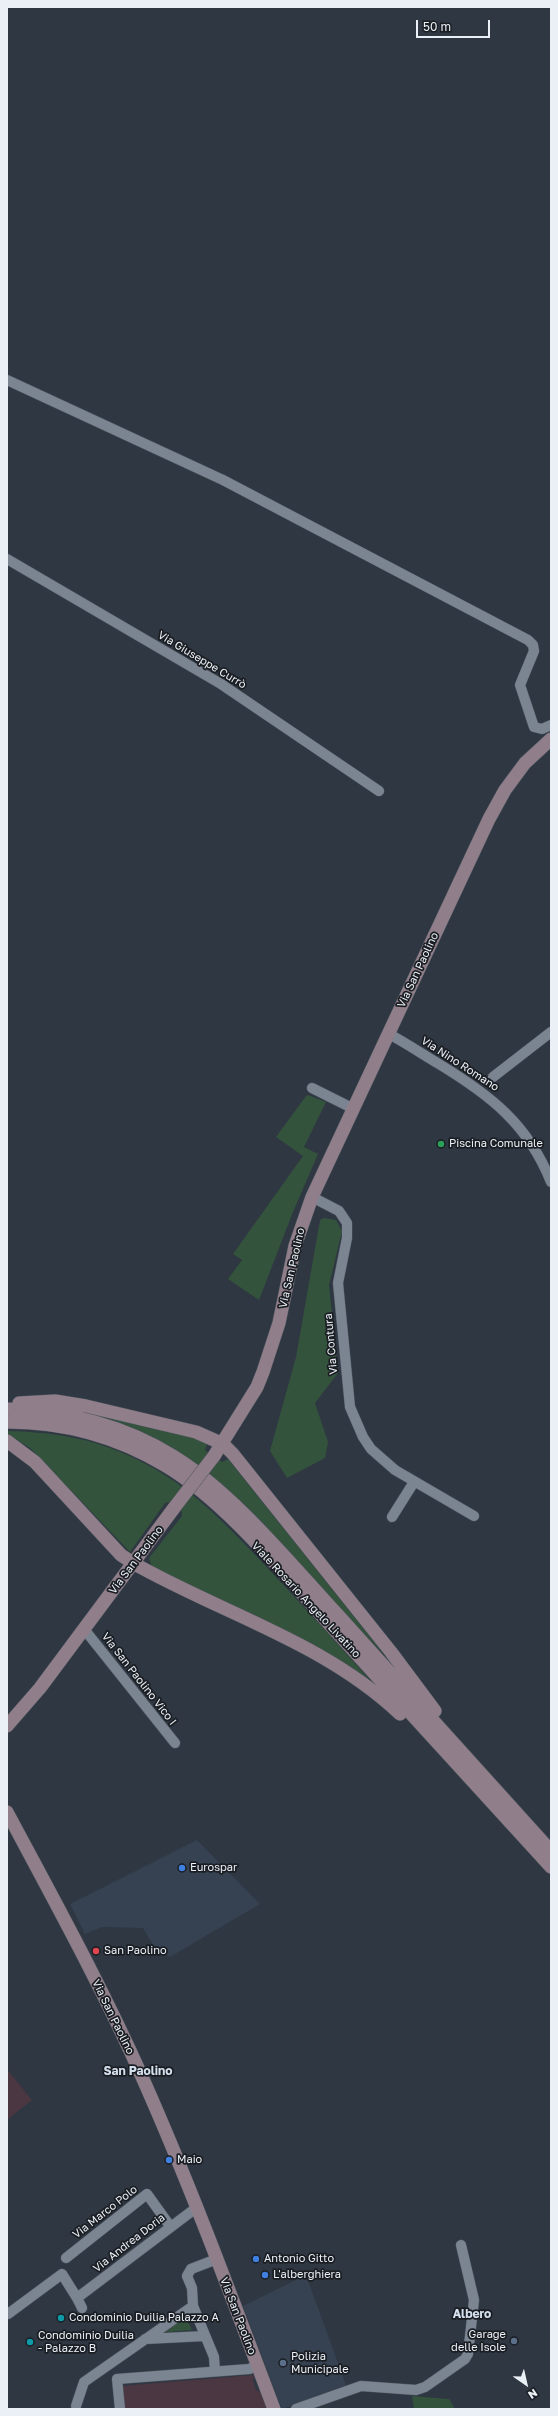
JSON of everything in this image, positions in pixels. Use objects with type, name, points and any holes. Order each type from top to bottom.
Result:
[{"type":"street","points":[[7,380],[223,480],[528,640],[533,646],[534,651],[521,680],[522,692],[534,727],[542,729],[551,725]]},
{"type":"street","name":"Via Giuseppe Currò","points":[[7,559],[221,684],[379,791]]},
{"type":"street","name":"Via San Paolino","points":[[7,1726],[20,1712],[84,1629],[223,1444],[257,1387],[272,1347],[295,1246],[312,1197],[389,1034],[452,894],[505,790],[525,763],[551,739]]},
{"type":"street","points":[[494,1077],[551,1032]]},
{"type":"street","name":"Via Nino Romano","points":[[389,1034],[478,1088],[509,1114],[535,1148],[551,1182]]},
{"type":"street","points":[[312,1088],[354,1109]]},
{"type":"street","name":"Via Contura","points":[[312,1197],[339,1211],[347,1223],[347,1238],[338,1283],[350,1407],[355,1422],[371,1449],[395,1470],[474,1516]]},
{"type":"street","points":[[7,1405],[55,1401],[86,1406],[196,1432],[223,1444],[234,1454],[391,1652],[476,1776]]},
{"type":"street","name":"Viale Rosario Angelo Livatino","points":[[7,1409],[54,1413],[108,1426],[153,1445],[198,1473],[221,1492],[306,1580],[476,1776],[551,1867]]},
{"type":"street","name":"Viale Rosario Angelo Livatino","points":[[7,1422],[45,1424],[81,1430],[146,1455],[191,1482],[237,1526],[476,1776],[551,1851]]},
{"type":"street","points":[[7,1441],[34,1462],[121,1555],[155,1576],[294,1640],[348,1672],[376,1691],[476,1776]]},
{"type":"street","points":[[392,1517],[414,1482]]},
{"type":"street","name":"Via San Paolino Vico I","points":[[84,1629],[175,1744]]},
{"type":"street","name":"Via San Paolino","points":[[7,1812],[69,1927],[129,2049],[217,2258],[274,2409]]},
{"type":"street","name":"Via Marco Polo","points":[[66,2258],[147,2194],[170,2226]]},
{"type":"street","name":"Via Andrea Doria","points":[[77,2298],[170,2226],[196,2208]]},
{"type":"street","points":[[296,2409],[361,2386],[416,2390],[425,2387],[465,2359],[468,2354],[474,2300],[460,2245]]},
{"type":"street","points":[[216,2371],[214,2356],[192,2306],[192,2288],[188,2280],[188,2272],[217,2258]]},
{"type":"street","points":[[8,2314],[62,2274],[82,2308]]},
{"type":"street","points":[[74,2408],[84,2382],[192,2306]]},
{"type":"street","points":[[144,2339],[205,2336]]},
{"type":"street","points":[[120,2409],[117,2379],[257,2366]]},
{"type":"shaded area","points":[[197,1840],[260,1904],[170,1957],[153,1945],[143,1928],[102,1927],[85,1934],[70,1904]]},
{"type":"shaded area","points":[[7,2069],[32,2100],[7,2120]]},
{"type":"shaded area","points":[[306,2275],[346,2385],[282,2409],[243,2306]]},
{"type":"shaded area","points":[[254,2375],[253,2381],[256,2390],[260,2392],[267,2409],[124,2409],[121,2386]]},
{"type":"green space","points":[[308,1095],[326,1102],[304,1147],[318,1154],[293,1212],[259,1300],[228,1279],[242,1260],[233,1254],[303,1156],[276,1137]]},
{"type":"green space","points":[[324,1218],[336,1220],[342,1231],[329,1285],[338,1373],[315,1403],[328,1442],[325,1458],[287,1478],[270,1451],[296,1357],[320,1220]]},
{"type":"green space","points":[[74,1408],[192,1434],[207,1444],[205,1450],[222,1462],[228,1459],[386,1657],[215,1478],[182,1455],[135,1429]]},
{"type":"green space","points":[[7,1431],[67,1436],[97,1443],[125,1454],[165,1475],[198,1500],[229,1528],[288,1589],[369,1679],[321,1649],[152,1567],[149,1558],[182,1516],[182,1512],[169,1502],[165,1503],[130,1552],[30,1448],[7,1434]]},
{"type":"green space","points":[[186,2317],[192,2330],[165,2332]]},
{"type":"green space","points":[[412,2396],[449,2399],[454,2407],[452,2409],[414,2409]]},
{"type":"place","name":"Piscina Comunale","points":[[441,1144]]},
{"type":"place","name":"Eurospar","points":[[182,1868]]},
{"type":"place","name":"San Paolino","points":[[96,1951]]},
{"type":"place","name":"Maio","points":[[169,2160]]},
{"type":"place","name":"Antonio Gitto","points":[[256,2259]]},
{"type":"place","name":"L'alberghiera","points":[[265,2275]]},
{"type":"place","name":"Condominio Duilia Palazzo A","points":[[61,2318]]},
{"type":"place","name":"Garage delle Isole","points":[[514,2341]]},
{"type":"place","name":"Condominio Duilia - Palazzo B","points":[[30,2342]]},
{"type":"place","name":"Polizia Municipale","points":[[283,2363]]},
{"type":"district","name":"San Paolino","points":[[138,2071]]},
{"type":"district","name":"Albero","points":[[472,2314]]}]
